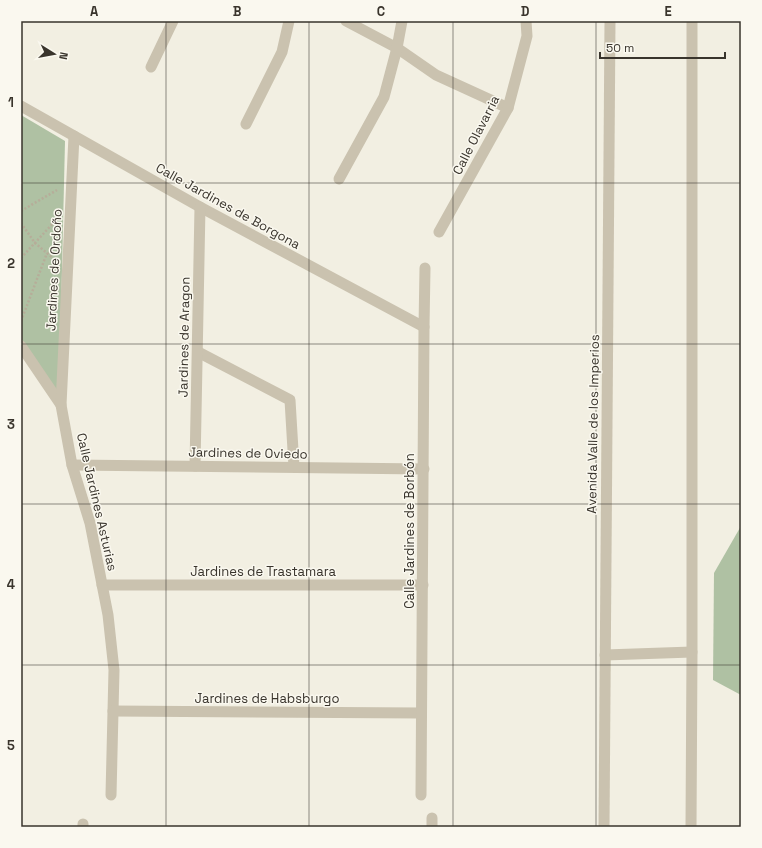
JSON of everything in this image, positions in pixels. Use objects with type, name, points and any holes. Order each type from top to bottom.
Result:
[{"type":"street","points":[[151,67],[173,21]]},
{"type":"street","points":[[246,124],[282,52],[289,21]]},
{"type":"street","points":[[346,21],[398,48],[436,75],[508,108]]},
{"type":"street","points":[[339,180],[384,97],[398,48],[402,21]]},
{"type":"street","name":"Calle Olavarria","points":[[439,232],[508,108],[526,36],[526,21]]},
{"type":"street","name":"Avenida Valle de los Imperios","points":[[604,827],[610,21]]},
{"type":"street","points":[[691,827],[692,21]]},
{"type":"street","name":"Calle Jardines de Borgona","points":[[21,106],[200,207],[424,327]]},
{"type":"street","name":"Jardines de Ordoño","points":[[61,405],[74,136]]},
{"type":"street","name":"Jardines de Aragon","points":[[195,466],[200,207]]},
{"type":"street","name":"Calle Jardines de Borbón","points":[[421,795],[424,327],[426,268]]},
{"type":"street","name":"Calle Jardines Asturias","points":[[21,346],[61,405],[72,465],[90,523],[108,615],[114,670],[111,795]]},
{"type":"street","points":[[198,352],[290,400],[294,468]]},
{"type":"street","name":"Jardines de Oviedo","points":[[72,465],[424,469]]},
{"type":"street","name":"Jardines de Trastamara","points":[[102,585],[423,585]]},
{"type":"street","points":[[605,654],[692,652]]},
{"type":"street","name":"Jardines de Habsburgo","points":[[113,711],[421,713]]},
{"type":"path","points":[[21,211],[58,190]]},
{"type":"path","points":[[21,258],[58,219]]},
{"type":"path","points":[[21,223],[35,243],[57,261]]},
{"type":"path","points":[[21,322],[46,253]]},
{"type":"green space","points":[[21,115],[65,141],[59,398],[21,338]]},
{"type":"green space","points":[[741,526],[741,695],[713,680],[714,573]]}]
